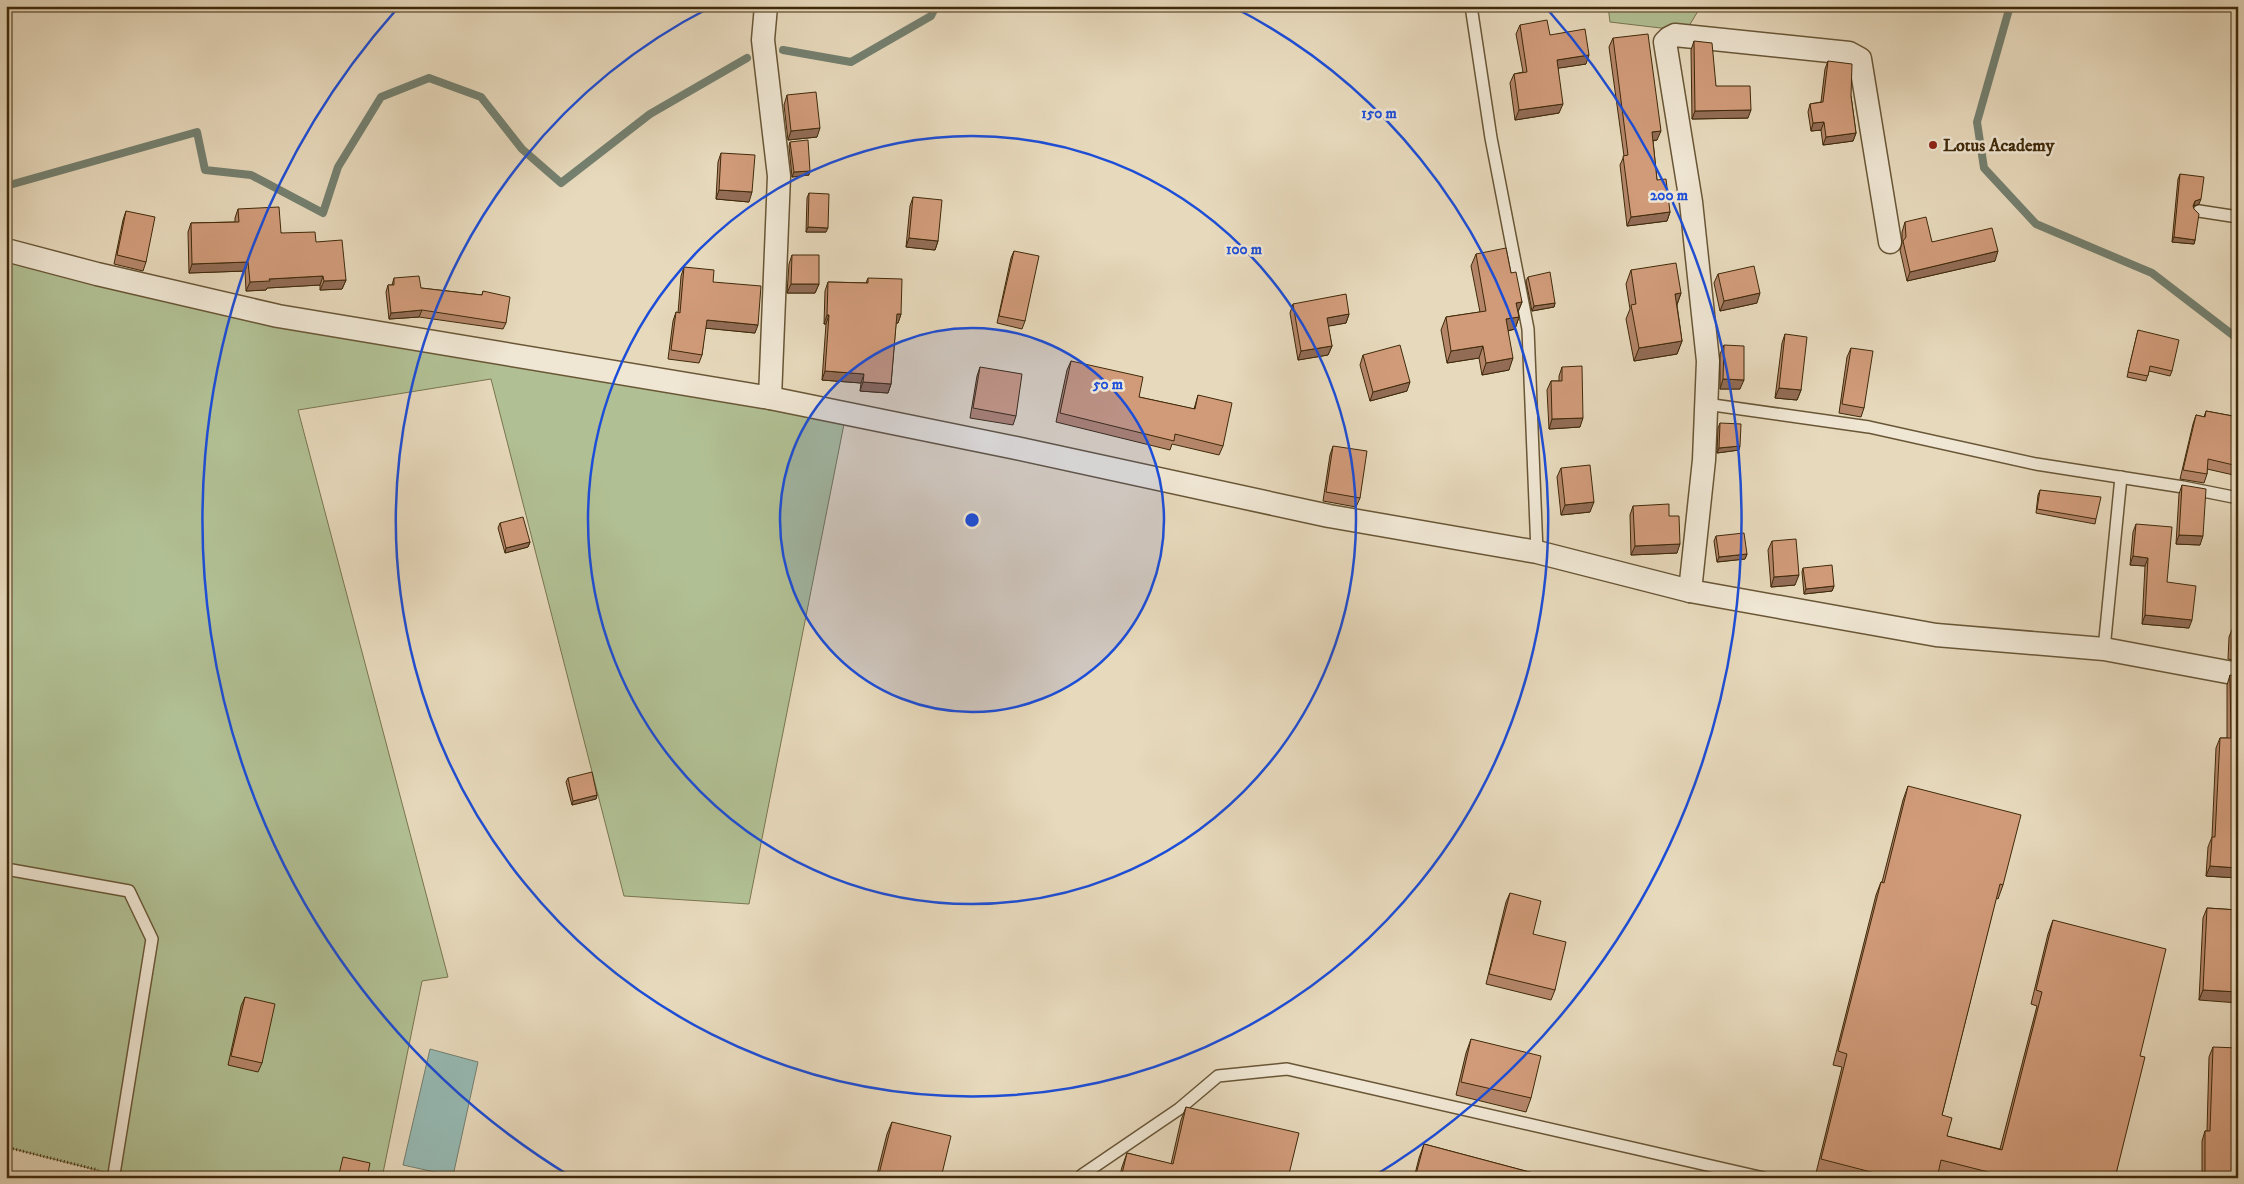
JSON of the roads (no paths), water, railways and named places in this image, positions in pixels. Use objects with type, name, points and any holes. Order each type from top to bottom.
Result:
[{"type":"street","points":[[766,6],[763,40],[779,176],[770,398]]},
{"type":"street","points":[[1690,591],[1704,460],[1708,361],[1691,202],[1665,42],[1675,35],[1848,53],[1860,59],[1890,242]]},
{"type":"street","points":[[6,250],[97,274],[278,316],[770,398],[1016,448],[1329,516],[1537,552],[1690,591],[1936,635],[2104,649],[2238,674]]},
{"type":"lane","points":[[1471,6],[1491,138],[1528,329],[1537,552]]},
{"type":"lane","points":[[2199,211],[2238,217]]},
{"type":"lane","points":[[1706,404],[1869,427],[2036,464],[2238,498]]},
{"type":"lane","points":[[2104,649],[2120,477]]},
{"type":"lane","points":[[6,869],[129,891],[152,939],[114,1174]]},
{"type":"lane","points":[[1081,1178],[1082,1174],[1179,1110],[1218,1076],[1287,1069],[1764,1178]]},
{"type":"water","points":[[430,1049],[478,1062],[453,1176],[403,1165]]},
{"type":"waterway","points":[[783,50],[851,62],[931,16],[936,6]]},
{"type":"waterway","points":[[2010,6],[1977,122],[1984,168],[2036,224],[2152,273],[2238,339]]},
{"type":"waterway","points":[[6,186],[197,132],[205,170],[251,175],[323,213],[338,167],[381,97],[429,78],[481,97],[522,149],[561,183],[650,114],[747,58]]},
{"type":"place","name":"Lotus Academy","points":[[1933,145]]}]
